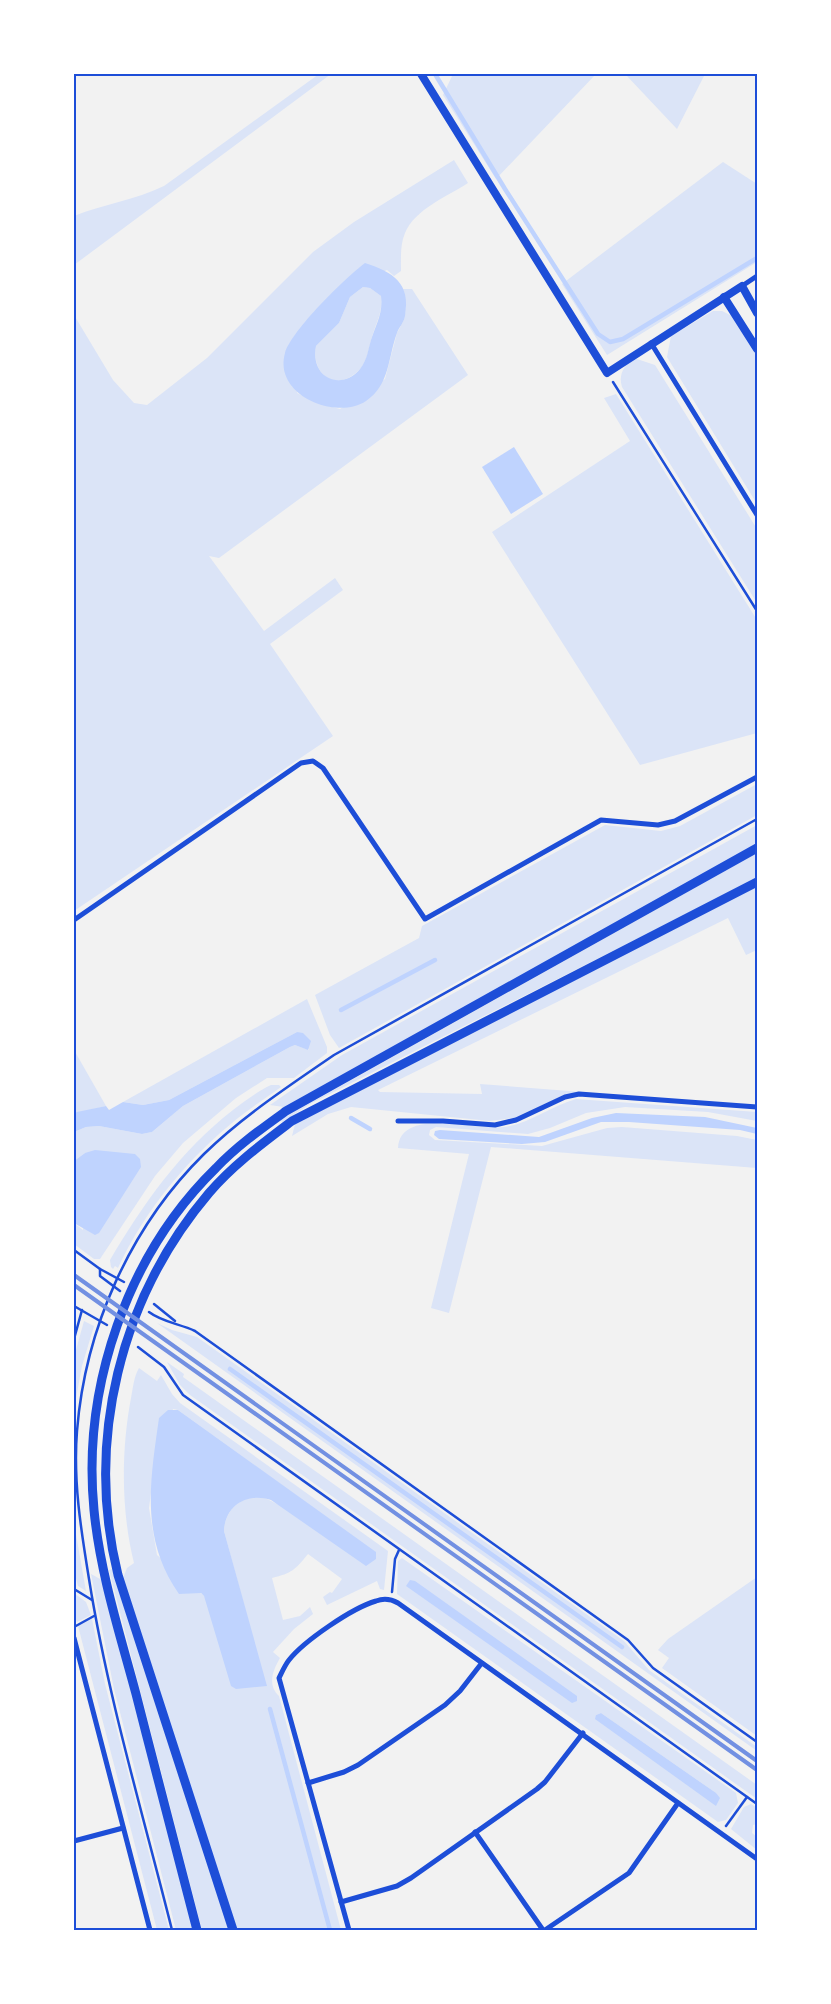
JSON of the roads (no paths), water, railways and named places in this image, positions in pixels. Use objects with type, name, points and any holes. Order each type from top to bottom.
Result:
[{"type":"main road","points":[[197,1930],[103,1569],[93,1501],[94,1433],[105,1364],[124,1308],[148,1258],[178,1213],[214,1169],[244,1142],[286,1111],[757,848]]},
{"type":"main road","points":[[233,1930],[118,1575],[108,1526],[105,1462],[109,1412],[123,1351],[147,1286],[183,1227],[210,1192],[246,1157],[292,1121],[757,882]]},
{"type":"street","points":[[421,74],[607,373],[757,276]]},
{"type":"street","points":[[742,286],[757,313]]},
{"type":"street","points":[[724,297],[757,348]]},
{"type":"street","points":[[651,343],[757,515]]},
{"type":"street","points":[[74,920],[301,763],[313,761],[324,768],[425,919],[601,820],[658,825],[675,821],[757,777]]},
{"type":"street","points":[[398,1121],[444,1120],[495,1124],[516,1120],[566,1097],[579,1094],[757,1107]]},
{"type":"street","points":[[349,1930],[279,1678],[289,1660],[311,1640],[340,1620],[376,1601],[391,1599],[481,1664],[583,1733],[678,1804],[757,1859]]},
{"type":"street","points":[[74,1638],[150,1930]]},
{"type":"street","points":[[308,1782],[344,1772],[358,1765],[445,1704],[460,1691],[481,1664]]},
{"type":"street","points":[[341,1902],[397,1886],[475,1832],[545,1782],[583,1733]]},
{"type":"street","points":[[475,1832],[544,1930],[629,1873],[678,1804]]},
{"type":"street","points":[[74,1841],[123,1828]]},
{"type":"water","points":[[365,263],[384,270],[398,280],[405,295],[404,318],[394,342],[384,379],[374,394],[366,401],[353,406],[339,408],[324,406],[297,392],[288,381],[284,368],[285,353],[308,318]],"holes":[[[363,287],[370,288],[381,296],[381,307],[365,361],[353,376],[337,380],[329,378],[318,367],[315,357],[316,346],[339,323],[350,297]]]},
{"type":"water","points":[[514,447],[543,494],[511,514],[482,467]]},
{"type":"water","points":[[297,1032],[303,1033],[311,1041],[308,1050],[295,1045],[290,1047],[183,1106],[152,1132],[142,1134],[99,1126],[86,1127],[74,1132],[74,1114],[77,1112],[106,1106],[109,1110],[123,1102],[143,1105],[169,1100]]},
{"type":"water","points":[[616,1113],[705,1117],[757,1128],[757,1134],[740,1130],[629,1122],[601,1122],[545,1142],[522,1144],[439,1139],[434,1135],[435,1131],[440,1130],[539,1137],[592,1118]]},
{"type":"water","points":[[95,1150],[135,1154],[140,1159],[141,1167],[99,1233],[95,1235],[74,1223],[74,1161],[85,1153]]},
{"type":"water","points":[[168,1410],[178,1410],[376,1552],[376,1559],[366,1566],[271,1500],[254,1498],[246,1500],[239,1503],[228,1514],[224,1531],[267,1686],[236,1689],[231,1686],[204,1596],[201,1593],[179,1594],[158,1552],[153,1531],[151,1487],[159,1418]]},
{"type":"water","points":[[410,1580],[415,1581],[577,1696],[577,1701],[572,1703],[406,1586]]},
{"type":"water","points":[[601,1713],[716,1793],[720,1798],[716,1806],[595,1719],[596,1715]]},
{"type":"waterway","points":[[435,74],[505,189],[598,334],[610,342],[623,339],[757,258]]},
{"type":"waterway","points":[[341,1010],[435,960]]},
{"type":"waterway","points":[[351,1118],[370,1129]]},
{"type":"waterway","points":[[230,1369],[622,1647]]},
{"type":"waterway","points":[[270,1709],[330,1930]]},
{"type":"railway","points":[[74,1275],[757,1761]]},
{"type":"railway","points":[[74,1285],[757,1770]]}]
